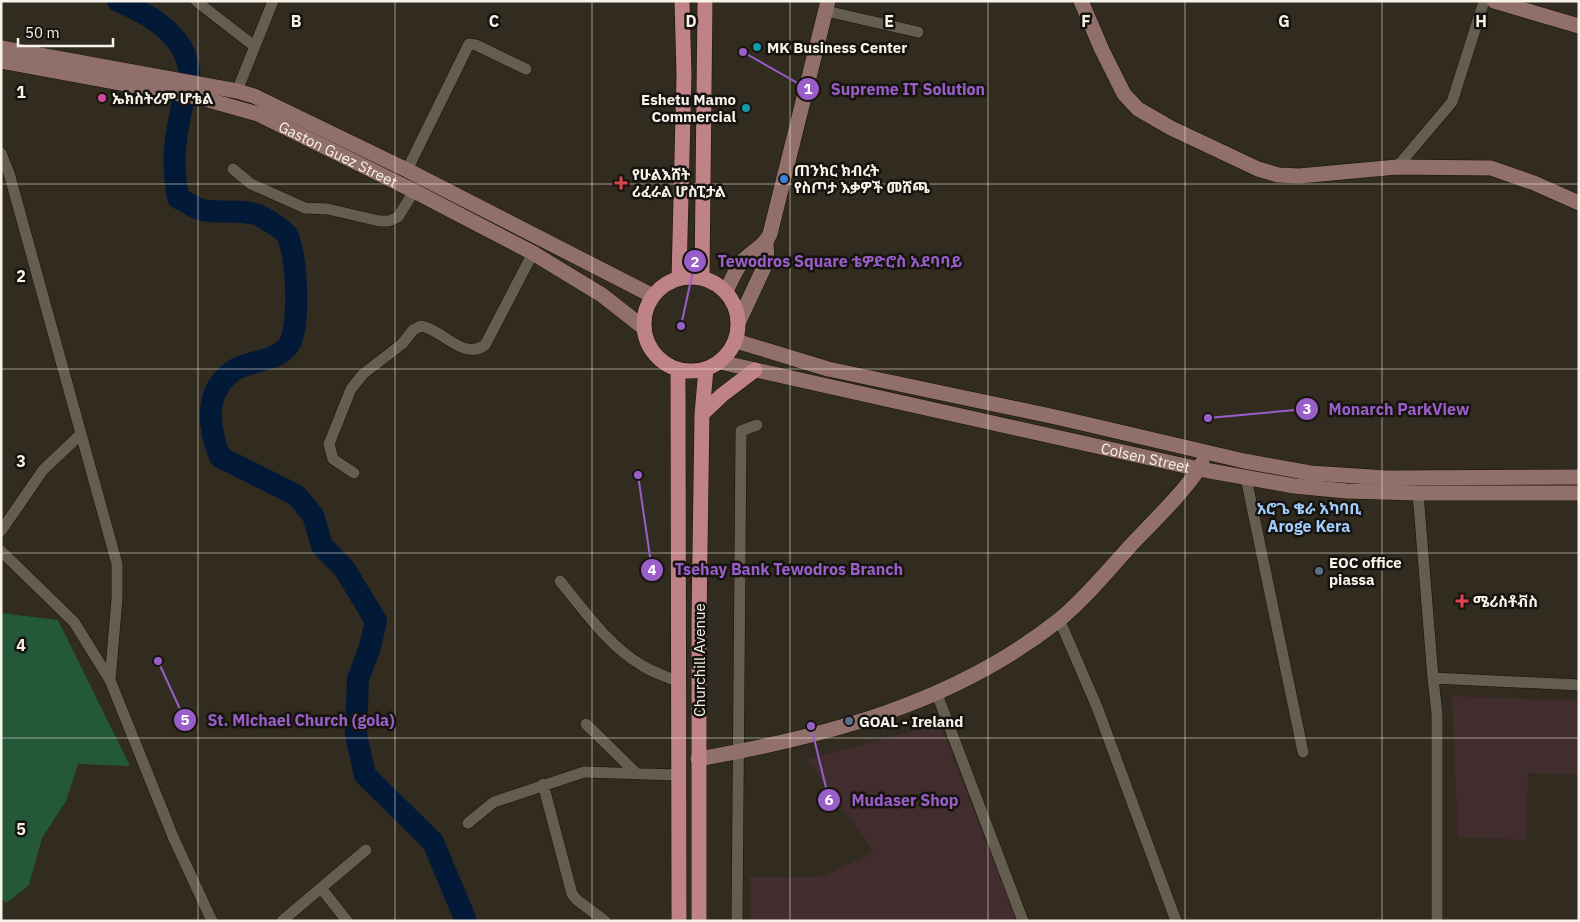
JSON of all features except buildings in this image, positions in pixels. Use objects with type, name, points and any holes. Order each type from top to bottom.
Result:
[{"type":"main road","points":[[678,278],[684,74],[682,1]]},
{"type":"main road","points":[[702,278],[705,1]]},
{"type":"main road","points":[[1082,1],[1102,50],[1124,94],[1138,109],[1171,128],[1258,169],[1278,175],[1299,176],[1397,167],[1491,168],[1534,183],[1579,203]]},
{"type":"main road","points":[[1494,1],[1579,26]]},
{"type":"main road","points":[[739,321],[735,305],[726,291],[715,283],[702,278],[678,278],[669,282],[653,296],[646,311],[644,328],[647,342],[654,354],[665,364],[678,370],[692,372],[706,369],[720,362],[730,352],[736,341],[739,321],[767,261],[766,243],[826,6]]},
{"type":"main road","name":"Gaston Guez Street","points":[[1,48],[175,87]]},
{"type":"main road","name":"Gaston Guez Street","points":[[1,61],[201,91],[237,91],[270,102],[399,172],[653,296]]},
{"type":"main road","name":"Gaston Guez Street","points":[[201,91],[399,172],[414,190],[533,253],[602,295],[644,328]]},
{"type":"main road","points":[[726,291],[740,264],[752,251],[766,243]]},
{"type":"main road","points":[[736,341],[828,369],[1069,420],[1310,474],[1346,484],[1579,477]]},
{"type":"main road","name":"Colsen Street","points":[[720,362],[1199,469],[1294,486],[1346,484],[1418,493],[1579,493]]},
{"type":"main road","name":"Churchill Avenue","points":[[699,921],[698,759],[702,414],[706,369]]},
{"type":"main road","name":"Churchill Avenue","points":[[678,370],[679,921]]},
{"type":"main road","points":[[702,414],[722,395],[755,370]]},
{"type":"main road","points":[[698,759],[867,720],[937,694],[1004,659],[1059,619],[1084,597],[1199,469],[1207,452]]},
{"type":"street","points":[[196,1],[254,46]]},
{"type":"street","points":[[237,91],[273,1]]},
{"type":"street","points":[[1397,167],[1452,102],[1484,1]]},
{"type":"street","points":[[826,6],[918,32]]},
{"type":"street","points":[[399,172],[469,44],[476,45],[526,69]]},
{"type":"street","points":[[1,153],[7,186],[81,434],[117,564],[117,599],[110,680]]},
{"type":"street","points":[[233,169],[251,184],[305,208],[328,209],[379,221],[389,221],[398,216],[414,190]]},
{"type":"street","points":[[354,473],[333,459],[329,444],[344,405],[363,374],[402,344],[413,330],[420,326],[468,350],[481,348],[485,345],[533,253]]},
{"type":"street","points":[[737,921],[741,431],[757,425]]},
{"type":"street","points":[[1,531],[43,470],[81,434]]},
{"type":"street","points":[[1246,478],[1304,752]]},
{"type":"street","points":[[1418,493],[1433,678],[1438,714],[1437,921]]},
{"type":"street","points":[[1,551],[74,622],[110,680],[174,839],[212,921]]},
{"type":"street","points":[[560,581],[594,625],[620,649],[644,667],[679,682]]},
{"type":"street","points":[[1059,619],[1097,707],[1176,921]]},
{"type":"street","points":[[1433,678],[1579,685]]},
{"type":"street","points":[[937,694],[1023,921]]},
{"type":"street","points":[[586,724],[635,772]]},
{"type":"street","points":[[468,823],[494,802],[543,784],[584,772],[635,772],[678,775]]},
{"type":"street","points":[[543,784],[572,894],[605,921]]},
{"type":"street","points":[[282,921],[366,850]]},
{"type":"street","points":[[320,888],[347,921]]},
{"type":"shaded area","points":[[1452,696],[1579,701],[1579,775],[1528,773],[1526,840],[1458,837]]},
{"type":"shaded area","points":[[940,724],[1017,921],[750,921],[750,877],[822,877],[874,852],[807,759]]},
{"type":"green space","points":[[1,613],[58,620],[130,766],[78,764],[66,801],[42,838],[29,885],[6,903],[1,898]]},
{"type":"waterway","points":[[118,1],[141,12],[163,26],[180,45],[186,57],[189,79],[175,144],[175,174],[178,198],[202,210],[256,214],[272,223],[287,235],[293,257],[296,291],[295,325],[292,338],[288,346],[277,355],[242,366],[225,377],[213,398],[211,409],[211,421],[216,445],[220,457],[296,495],[313,515],[322,546],[344,568],[376,621],[370,647],[358,679],[356,735],[365,775],[433,842],[466,921]]},
{"type":"place","name":"MK Business Center","points":[[757,47]]},
{"type":"place","name":"Supreme IT Solution","points":[[743,52]]},
{"type":"place","name":"ኤክስትሪም ሆቴል","points":[[102,98]]},
{"type":"place","name":"Eshetu Mamo Commercial","points":[[746,108]]},
{"type":"place","name":"ጠንክር ክብረት የስጦታ እቃዎች መሸጫ","points":[[784,179]]},
{"type":"place","name":"የሁልእሸት ሪፈራል ሆስፒታል","points":[[621,183]]},
{"type":"place","name":"Tewodros Square ቴዎድሮስ አደባባይ","points":[[681,326]]},
{"type":"place","name":"Monarch ParkView","points":[[1208,418]]},
{"type":"place","name":"Tsehay Bank Tewodros Branch","points":[[638,475]]},
{"type":"place","name":"EOC office piassa","points":[[1319,571]]},
{"type":"place","name":"ሜሪስቶቭስ","points":[[1462,601]]},
{"type":"place","name":"St. Michael Church (gola)","points":[[158,661]]},
{"type":"place","name":"GOAL - Ireland","points":[[849,721]]},
{"type":"place","name":"Mudaser Shop","points":[[811,726]]},
{"type":"district","name":"አሮጌ ቄራ አካባቢ Aroge Kera","points":[[1309,517]]}]
